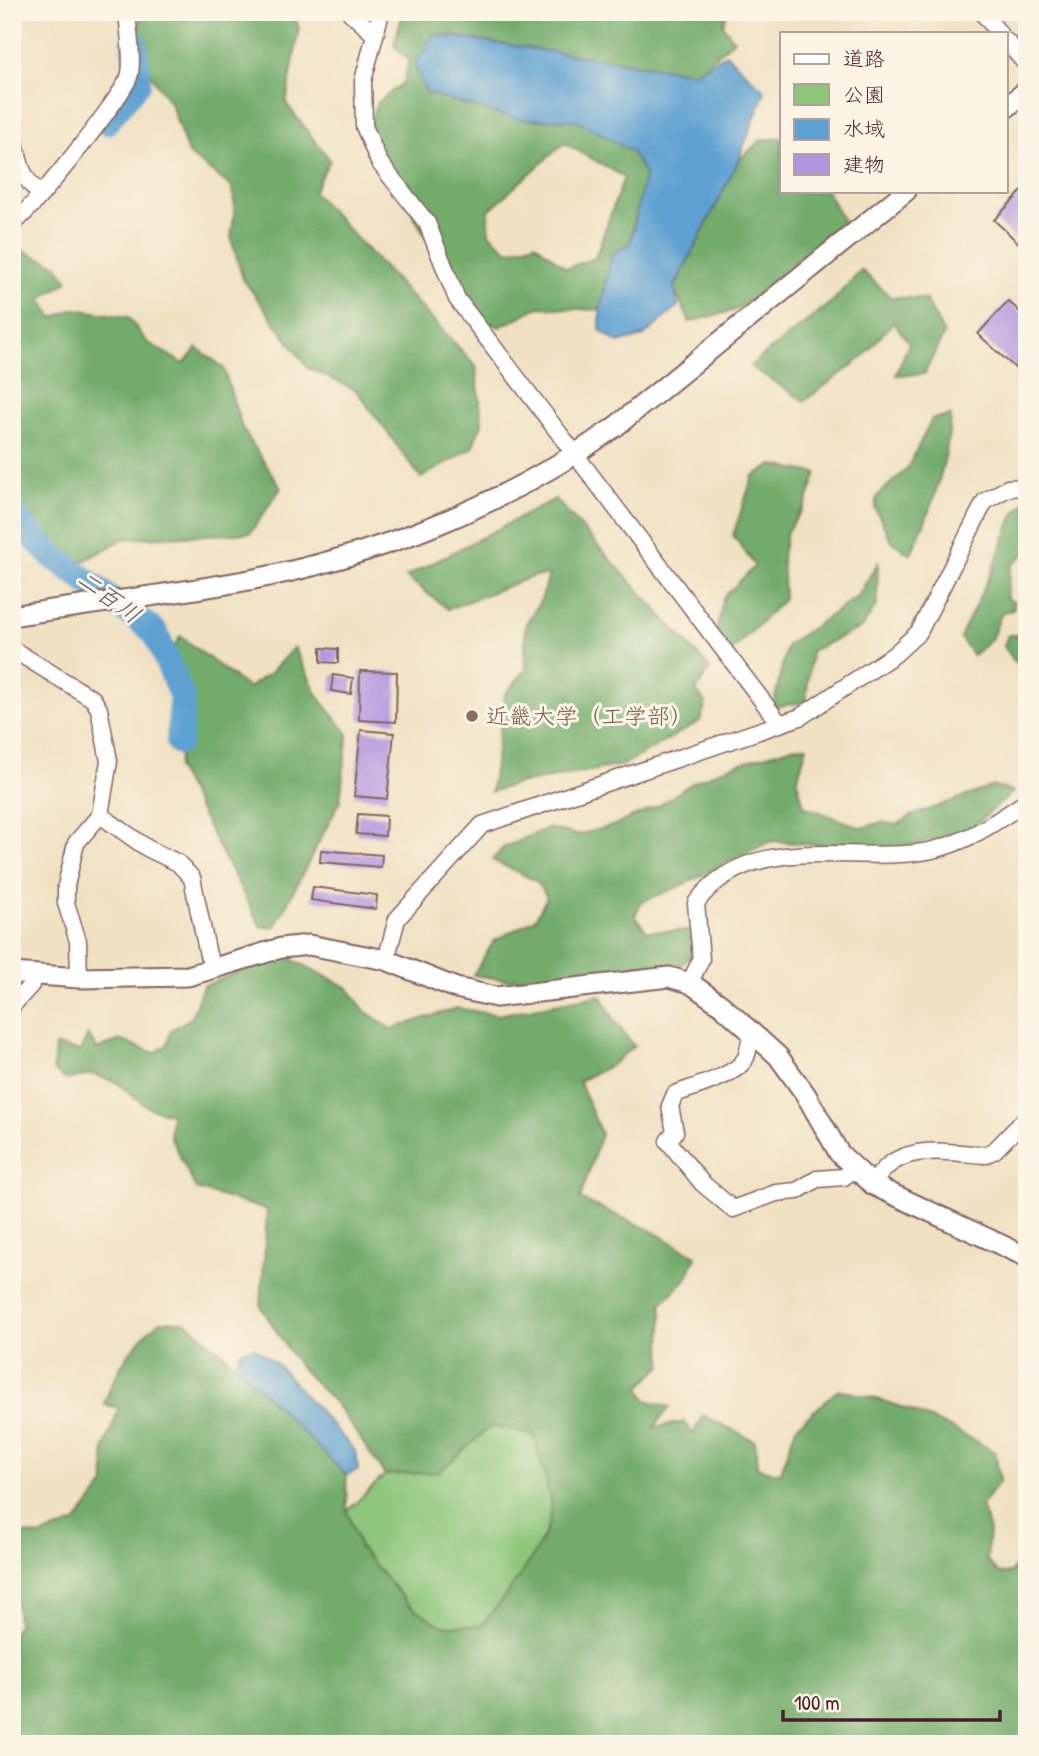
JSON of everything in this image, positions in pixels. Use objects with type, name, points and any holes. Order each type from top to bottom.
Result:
[{"type":"street","points":[[12,224],[41,194],[118,96],[130,75],[127,12]]},
{"type":"street","points":[[349,12],[375,35]]},
{"type":"street","points":[[381,12],[363,81],[364,126],[379,162],[427,223],[457,299],[780,724]]},
{"type":"street","points":[[982,12],[998,32]]},
{"type":"street","points":[[1007,42],[1027,65]]},
{"type":"street","points":[[1007,107],[1027,90]]},
{"type":"street","points":[[12,129],[22,172],[29,185],[41,194]]},
{"type":"street","points":[[12,616],[245,581],[325,561],[400,538],[500,497],[574,456],[740,328],[905,192]]},
{"type":"street","points":[[386,960],[397,919],[482,825],[800,717],[907,644],[919,632],[985,501],[1008,488],[1027,487]]},
{"type":"street","points":[[12,649],[93,699],[99,709],[109,761],[100,815],[76,843],[66,886],[66,904],[78,942],[79,978]]},
{"type":"street","points":[[690,983],[701,959],[696,903],[710,884],[739,868],[801,852],[890,856],[931,850],[977,835],[1026,804]]},
{"type":"street","points":[[100,815],[147,848],[178,863],[191,878],[197,894],[208,955],[214,968]]},
{"type":"street","points":[[22,975],[79,978],[188,976],[281,948],[309,945],[386,960],[456,988],[496,997],[669,977],[690,983],[778,1056],[806,1095],[839,1153],[853,1170],[873,1185],[1027,1257]]},
{"type":"street","points":[[12,1006],[31,985],[22,975]]},
{"type":"street","points":[[754,1034],[748,1041],[746,1059],[736,1069],[675,1094],[670,1106],[675,1132],[668,1142],[702,1184],[733,1209],[776,1193],[797,1191],[817,1179],[844,1177],[853,1170]]},
{"type":"street","points":[[873,1185],[890,1164],[918,1150],[985,1155],[995,1150],[1027,1116]]},
{"type":"green space","points":[[140,12],[293,12],[299,29],[286,103],[330,160],[313,192],[476,366],[482,423],[472,448],[421,478],[356,390],[308,368],[243,279],[231,238],[235,209],[232,187],[188,154],[171,104],[143,64],[139,32]]},
{"type":"green space","points":[[403,12],[727,12],[723,25],[734,40],[696,73],[434,34],[516,119],[577,120],[631,151],[645,174],[630,244],[612,255],[600,310],[538,307],[500,327],[485,322],[458,290],[422,231],[368,127],[377,103],[404,82],[409,60],[394,46]],"holes":[[[564,143],[624,177],[595,258],[566,268],[535,243],[508,251],[489,233],[488,211]]]},
{"type":"green space","points":[[780,138],[780,192],[828,192],[843,221],[739,309],[690,322],[674,289],[738,161],[761,140]]},
{"type":"green space","points":[[16,248],[57,265],[68,281],[41,299],[53,318],[74,309],[128,317],[147,342],[184,364],[197,348],[223,367],[242,428],[281,488],[250,533],[123,539],[70,569],[30,532],[12,501],[12,254]]},
{"type":"green space","points":[[861,270],[891,297],[925,299],[944,334],[924,374],[896,375],[909,343],[893,322],[862,358],[804,401],[750,366],[834,300]]},
{"type":"green space","points":[[951,416],[937,487],[910,555],[891,540],[875,508],[877,496],[907,469],[932,419]]},
{"type":"green space","points":[[773,465],[817,473],[805,506],[787,531],[782,556],[784,599],[732,651],[716,635],[723,598],[755,566],[733,535],[753,476]]},
{"type":"green space","points":[[555,499],[710,668],[696,691],[706,704],[700,721],[623,765],[516,784],[491,792],[505,694],[526,670],[525,625],[541,600],[549,575],[534,576],[448,609],[406,577]]},
{"type":"green space","points":[[1027,500],[1027,551],[1011,566],[1006,597],[1014,603],[1013,610],[1002,612],[991,640],[973,655],[960,638],[993,569],[1014,514]]},
{"type":"green space","points":[[878,563],[877,605],[862,627],[811,651],[806,702],[773,707],[787,645],[857,597]]},
{"type":"green space","points":[[1027,604],[1027,666],[1014,661],[1004,646],[1008,635],[1021,635]]},
{"type":"green space","points":[[180,636],[248,688],[271,672],[294,647],[318,696],[348,734],[340,801],[275,927],[261,927],[177,768],[185,721],[182,681],[174,648]]},
{"type":"green space","points":[[807,746],[797,781],[804,806],[862,828],[881,822],[897,825],[911,816],[994,786],[1013,792],[972,828],[892,851],[771,841],[678,887],[641,902],[635,916],[647,931],[693,931],[695,952],[682,964],[507,980],[473,975],[494,941],[535,919],[547,897],[536,881],[492,860],[504,847],[548,828],[578,835],[615,825],[660,805],[692,783],[728,767],[793,747]]},
{"type":"green space","points":[[287,957],[347,987],[365,1011],[391,1029],[457,1008],[498,1015],[601,995],[616,1023],[634,1046],[610,1066],[579,1081],[601,1134],[580,1199],[650,1230],[696,1256],[686,1279],[661,1304],[663,1365],[640,1387],[646,1400],[670,1407],[654,1427],[685,1422],[693,1434],[703,1415],[755,1441],[757,1467],[780,1474],[796,1427],[838,1390],[919,1414],[995,1452],[1000,1480],[981,1506],[989,1527],[987,1561],[998,1573],[1011,1573],[1027,1548],[1027,1744],[12,1744],[12,1633],[18,1625],[15,1584],[12,1584],[12,1532],[40,1536],[75,1523],[105,1484],[104,1449],[119,1408],[104,1404],[126,1358],[160,1321],[186,1322],[236,1365],[346,1475],[347,1511],[360,1548],[409,1605],[442,1626],[481,1626],[524,1570],[549,1522],[550,1500],[534,1434],[491,1426],[439,1472],[385,1475],[336,1404],[299,1366],[261,1307],[267,1210],[196,1189],[170,1136],[171,1114],[149,1108],[116,1082],[92,1074],[66,1080],[53,1070],[55,1046],[80,1051],[88,1035],[97,1049],[120,1040],[154,1053],[167,1045],[171,1030],[191,1018],[203,986],[255,965]]},
{"type":"green space","points":[[491,1426],[534,1434],[550,1497],[548,1527],[523,1573],[481,1627],[442,1626],[409,1605],[360,1548],[347,1511],[385,1475],[439,1472]]},
{"type":"water","points":[[434,34],[695,73],[726,54],[765,91],[738,161],[674,288],[678,306],[644,336],[618,343],[600,330],[600,310],[612,254],[630,244],[645,174],[631,151],[577,120],[516,119],[426,93],[415,65]]},
{"type":"water","points":[[254,1347],[278,1365],[355,1451],[358,1470],[346,1475],[236,1365],[241,1351]]},
{"type":"building","points":[[1025,188],[1027,190],[1027,251],[994,220]]},
{"type":"building","points":[[1008,301],[1027,318],[1027,379],[978,334]]},
{"type":"building","points":[[321,648],[338,649],[338,663],[321,662]]},
{"type":"building","points":[[360,671],[397,672],[396,722],[359,720]]},
{"type":"building","points":[[333,675],[353,678],[351,694],[331,691]]},
{"type":"building","points":[[361,730],[394,733],[387,799],[354,796]]},
{"type":"building","points":[[358,814],[386,816],[385,836],[356,834]]},
{"type":"building","points":[[321,850],[382,855],[381,867],[320,862]]},
{"type":"building","points":[[313,887],[377,895],[376,909],[311,900]]},
{"type":"waterway","name":"二百川","points":[[106,122],[138,83],[134,43]]},
{"type":"waterway","name":"二百川","points":[[12,510],[16,518],[50,554],[155,632],[182,697],[179,742]]},
{"type":"place","name":"近畿大学（工学部）","points":[[472,716]]}]
